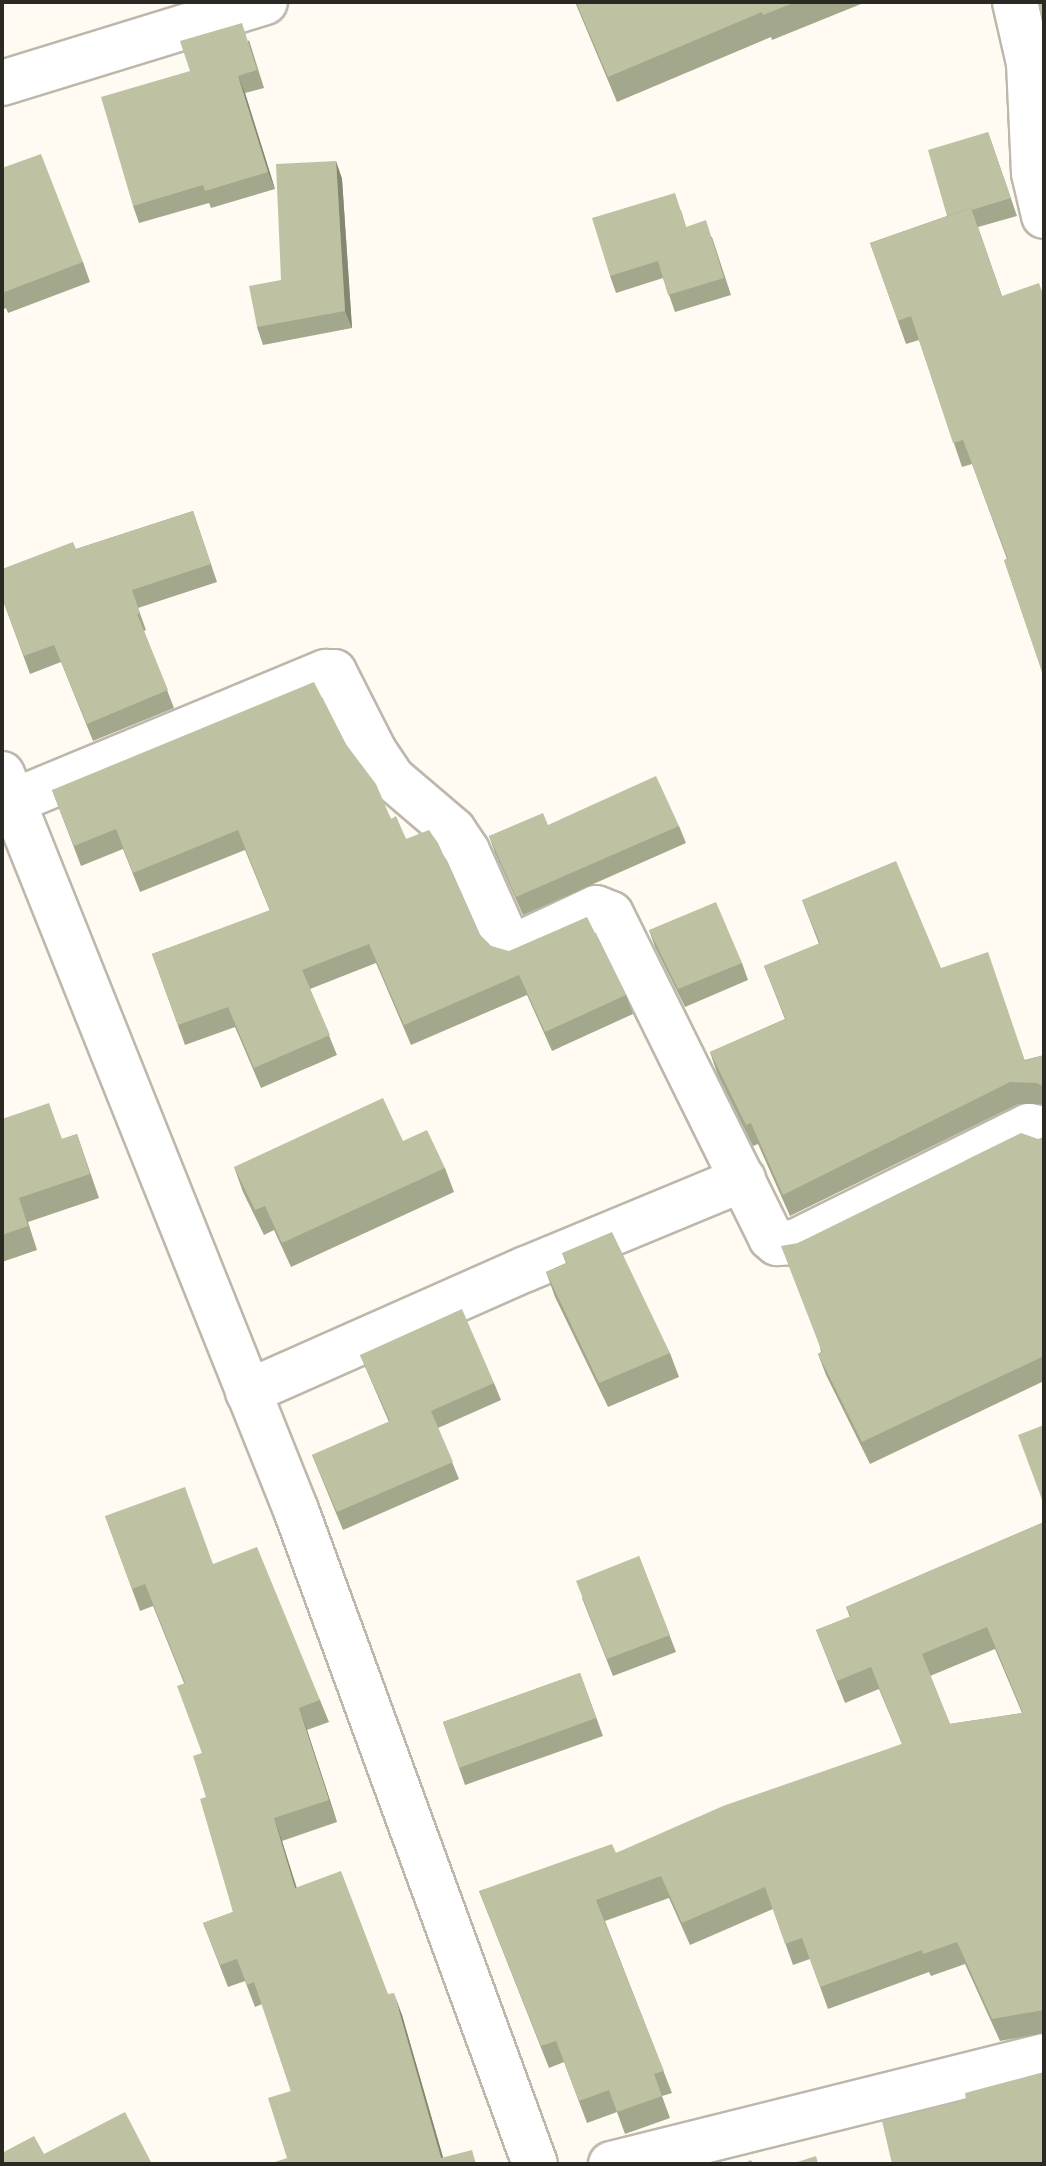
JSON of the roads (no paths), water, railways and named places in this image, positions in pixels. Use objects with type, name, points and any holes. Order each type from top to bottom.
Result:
[{"type":"street","points":[[2,83],[265,2]]},
{"type":"street","points":[[1015,2],[1029,63],[1034,173],[1044,216]]},
{"type":"street","points":[[535,2164],[296,1510],[5,794],[334,672],[393,779],[453,830],[467,851],[508,943],[515,946],[596,908],[611,914],[771,1238],[785,1245],[1029,1126],[1039,1128],[1044,1135]]},
{"type":"street","points":[[248,1392],[526,1269],[743,1179]]},
{"type":"street","points":[[611,2164],[1044,2056]]}]
